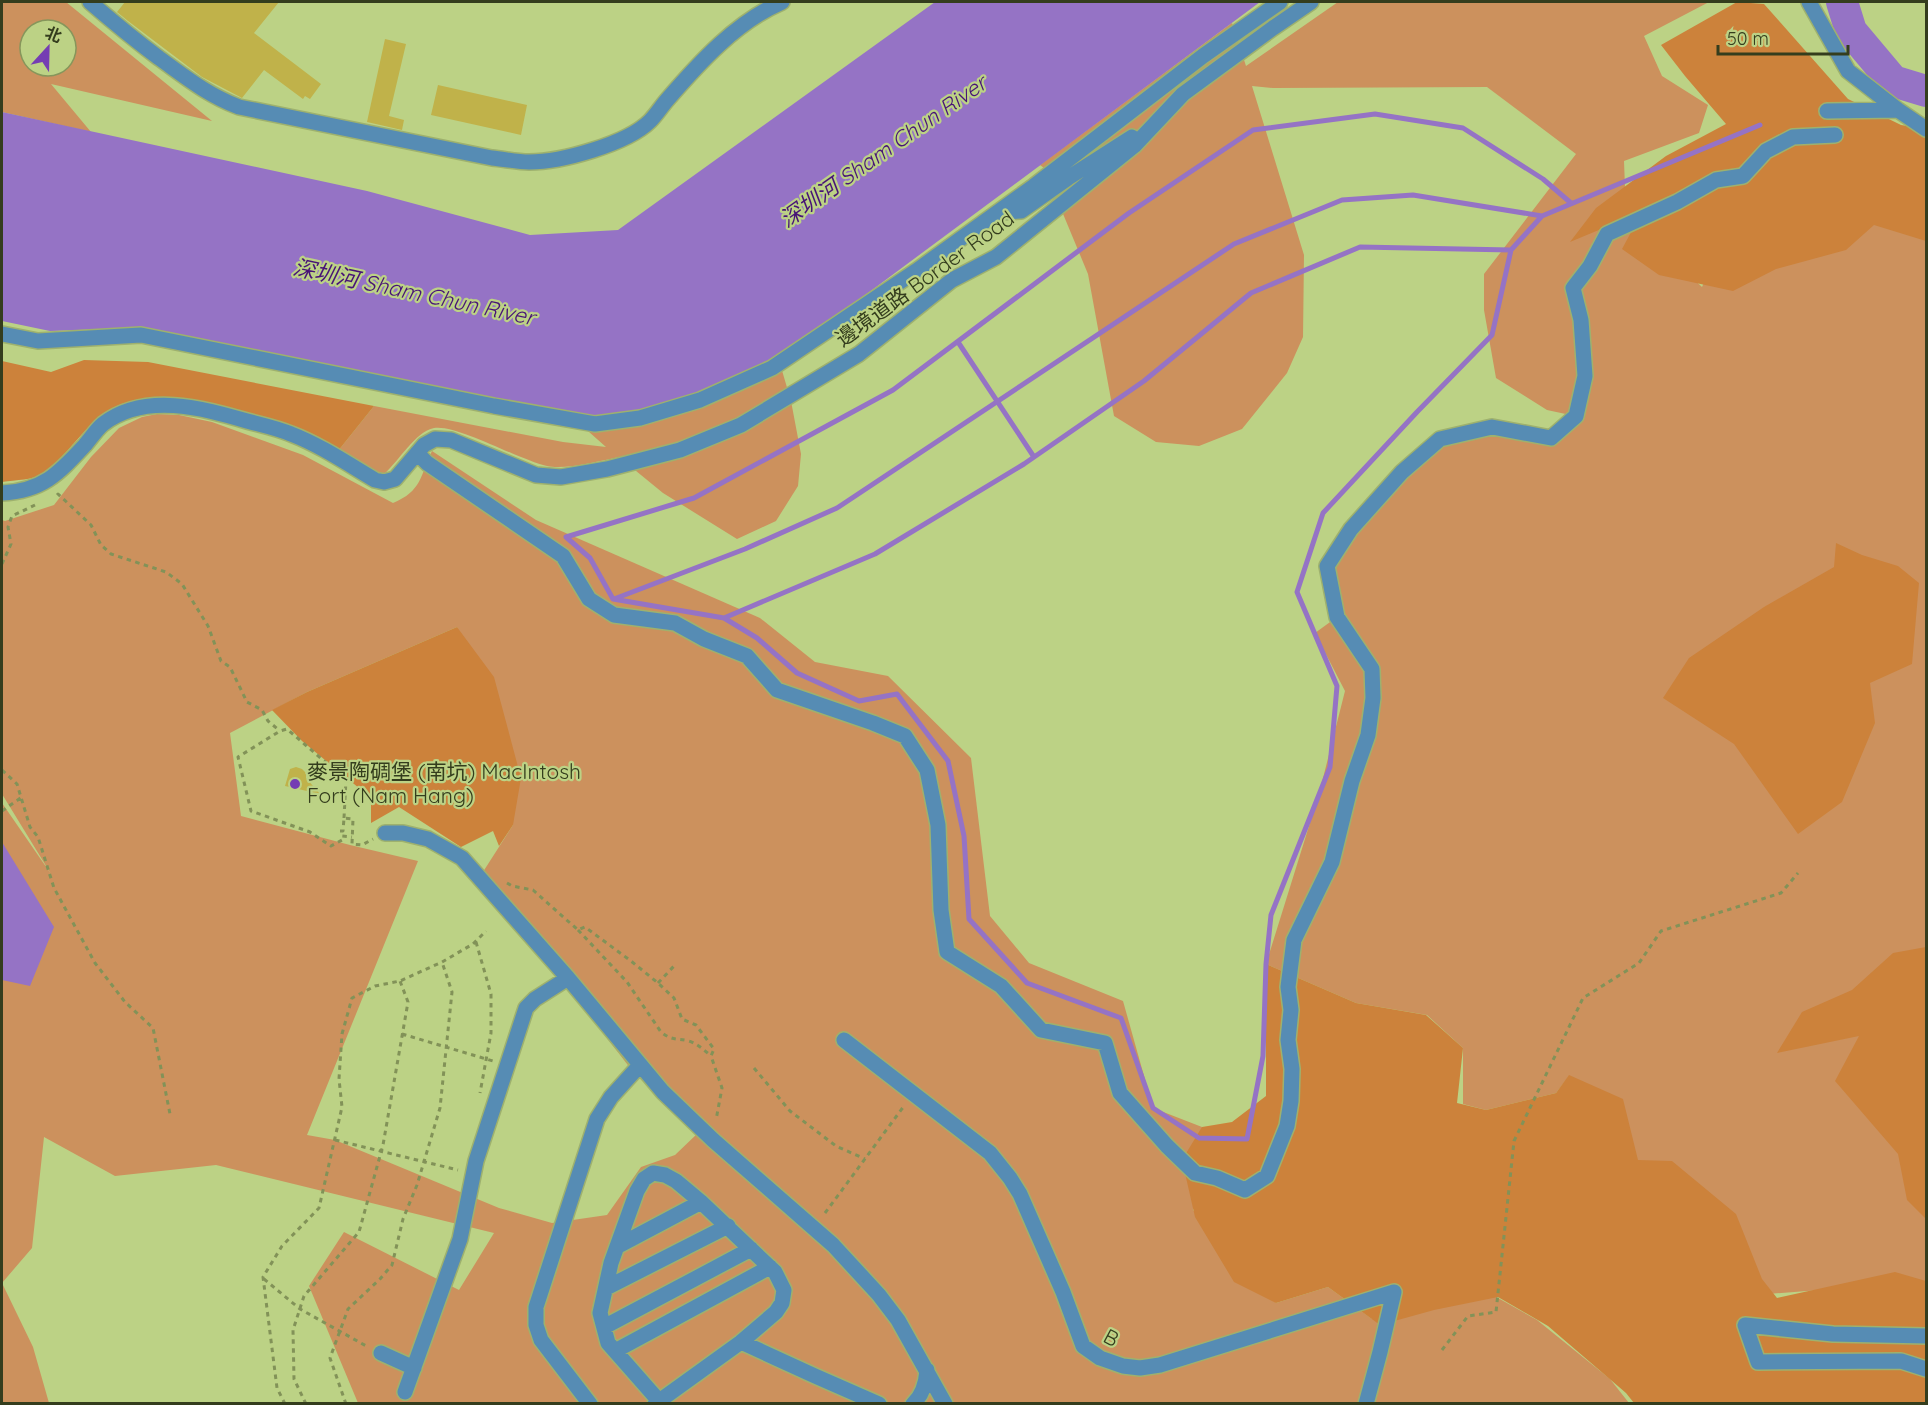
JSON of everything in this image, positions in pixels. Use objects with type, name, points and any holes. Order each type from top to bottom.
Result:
[{"type":"street","points":[[90,2],[118,27],[194,85],[214,97],[239,107],[492,158],[530,162],[566,157],[596,149],[624,138],[648,123],[700,64],[738,29],[769,7],[782,2]]},
{"type":"street","points":[[2,334],[38,341],[141,335],[595,424],[640,418],[700,400],[772,369],[997,213],[1203,56],[1280,2]]},
{"type":"street","name":"邊境道路 Border Road","points":[[2,493],[38,486],[61,471],[103,424],[133,409],[153,405],[185,406],[291,434],[325,450],[375,480],[384,482],[395,479],[424,445],[435,439],[451,440],[536,475],[561,477],[607,469],[680,450],[741,425],[859,354],[952,280],[996,257],[1134,146],[1184,94],[1311,2]]},
{"type":"street","points":[[1809,2],[1848,71],[1926,129]]},
{"type":"street","points":[[1827,111],[1898,110]]},
{"type":"street","points":[[997,213],[1021,211],[1160,119]]},
{"type":"street","points":[[417,453],[427,463],[562,556],[589,599],[614,615],[675,622],[704,639],[747,656],[777,690],[905,736],[927,770],[938,825],[941,910],[947,952],[1001,986],[1041,1030],[1106,1044],[1120,1093],[1167,1146],[1195,1173],[1217,1178],[1245,1190],[1268,1176],[1287,1126],[1291,1101],[1292,1069],[1288,1040],[1291,1010],[1288,987],[1294,940],[1332,862],[1352,781],[1368,735],[1373,698],[1372,669],[1337,617],[1327,566],[1351,530],[1402,472],[1440,439],[1492,427],[1551,438],[1576,416],[1585,376],[1581,320],[1573,288],[1590,266],[1607,234],[1677,202],[1716,180],[1743,176],[1766,151],[1793,137],[1835,135]]},
{"type":"street","points":[[385,833],[404,833],[428,839],[462,858],[568,978],[663,1092],[713,1140],[833,1245],[879,1294],[898,1320],[945,1404]]},
{"type":"street","points":[[405,1392],[460,1239],[476,1161],[526,1008],[568,978]]},
{"type":"street","name":"B","points":[[844,1040],[990,1153],[1020,1194],[1063,1292],[1083,1346],[1100,1358],[1123,1366],[1140,1368],[1160,1365],[1394,1292],[1366,1404]]},
{"type":"street","points":[[590,1404],[541,1340],[536,1325],[537,1307],[597,1119],[611,1097],[640,1065]]},
{"type":"street","points":[[653,1173],[664,1175],[676,1181],[701,1202],[775,1272],[784,1290],[782,1303],[776,1312],[741,1341],[657,1402],[608,1343],[600,1312],[618,1246],[637,1191],[644,1179],[653,1173]]},
{"type":"street","points":[[618,1246],[701,1202]]},
{"type":"street","points":[[606,1288],[728,1226]]},
{"type":"street","points":[[604,1327],[752,1249]]},
{"type":"street","points":[[615,1351],[770,1267]]},
{"type":"street","points":[[1926,1336],[1833,1334],[1745,1325],[1758,1362],[1901,1361],[1926,1369]]},
{"type":"street","points":[[741,1341],[879,1404]]},
{"type":"street","points":[[381,1353],[414,1368]]},
{"type":"street","points":[[913,1404],[921,1394],[927,1370]]},
{"type":"path","points":[[49,498],[58,494],[91,525],[101,545],[111,554],[166,572],[182,584],[208,626],[221,661],[230,667],[247,702],[262,710],[268,721],[280,731]]},
{"type":"path","points":[[2,564],[11,544],[8,527],[12,516],[40,503]]},
{"type":"path","points":[[340,831],[343,831],[346,780],[287,729],[238,757],[251,811],[310,831],[331,846],[342,840],[342,836],[352,837]]},
{"type":"path","points":[[2,770],[17,784],[30,827],[38,837],[54,888],[95,963],[125,1002],[153,1028],[170,1114]]},
{"type":"path","points":[[2,811],[22,797]]},
{"type":"path","points":[[344,818],[352,819],[352,844],[362,845]]},
{"type":"path","points":[[1442,1350],[1468,1316],[1496,1312],[1514,1141],[1583,999],[1639,963],[1661,932],[1781,893],[1798,873]]},
{"type":"path","points":[[504,880],[512,886],[533,890],[578,930],[627,982],[661,1032],[668,1038],[687,1040],[697,1044],[711,1056],[722,1088],[713,1140]]},
{"type":"path","points":[[578,930],[585,927],[631,961],[674,998],[682,1019],[696,1026],[714,1049],[711,1056]]},
{"type":"path","points":[[285,1404],[277,1388],[262,1277],[282,1246],[319,1208],[342,1107],[339,1079],[342,1034],[352,998],[375,986],[400,981],[442,962],[476,942],[486,931]]},
{"type":"path","points":[[476,942],[491,993],[491,1033],[478,1102]]},
{"type":"path","points":[[346,1404],[330,1358],[348,1309],[392,1265],[403,1219],[424,1162],[440,1108],[452,992],[442,962]]},
{"type":"path","points":[[658,983],[674,966]]},
{"type":"path","points":[[306,1404],[294,1379],[293,1330],[304,1296],[359,1232],[381,1150],[408,1002],[400,981]]},
{"type":"path","points":[[402,1034],[499,1062]]},
{"type":"path","points":[[754,1068],[790,1111],[836,1146],[866,1159]]},
{"type":"path","points":[[825,1213],[907,1102]]},
{"type":"path","points":[[335,1140],[473,1174]]},
{"type":"path","points":[[262,1277],[300,1309],[381,1353]]},
{"type":"shaded area","points":[[2,2],[66,2],[212,121],[51,84],[91,132],[2,112]]},
{"type":"shaded area","points":[[1338,2],[1709,2],[1644,36],[1662,76],[1708,105],[1699,133],[1624,161],[1626,214],[1702,287],[1741,201],[1868,203],[1926,231],[1926,958],[1837,1040],[1860,1035],[1926,1192],[1926,1289],[1898,1284],[1755,1295],[1623,1166],[1569,1076],[1556,1093],[1486,1110],[1463,1104],[1463,1048],[1427,1015],[1356,1003],[1266,964],[1319,794],[1345,691],[1315,633],[1337,617],[1327,566],[1440,439],[1496,436],[1551,438],[1575,416],[1547,410],[1496,378],[1484,310],[1484,274],[1576,154],[1487,87],[1273,88],[1252,86],[1304,255],[1303,337],[1287,373],[1242,429],[1199,446],[1156,442],[1114,416],[1088,274],[1044,168],[1040,165],[1232,23],[1246,66]]},
{"type":"shaded area","points":[[1737,2],[1764,4],[1848,99],[1901,125],[1926,129],[1926,241],[1874,225],[1846,250],[1776,269],[1733,291],[1659,275],[1622,249],[1642,212],[1570,242],[1596,208],[1666,156],[1726,124],[1661,45]]},
{"type":"shaded area","points":[[778,357],[791,401],[801,454],[798,486],[776,521],[737,539],[663,493],[619,457],[573,466],[547,466],[444,428],[434,428],[420,435],[384,474],[371,470],[338,451],[374,406],[563,442],[606,447],[571,416]]},
{"type":"shaded area","points":[[84,360],[148,362],[374,406],[338,451],[283,427],[216,405],[182,399],[150,398],[121,404],[96,420],[46,473],[2,482],[2,361],[51,372]]},
{"type":"shaded area","points":[[157,414],[179,415],[212,422],[303,455],[393,503],[415,488],[432,451],[536,520],[760,618],[815,662],[888,676],[971,758],[990,916],[1029,963],[1123,1001],[1153,1108],[1202,1127],[1193,1210],[1276,1303],[1328,1287],[1372,1319],[1482,1289],[1537,1320],[1610,1379],[1629,1403],[358,1403],[309,1286],[344,1232],[459,1290],[494,1233],[216,1165],[115,1176],[44,1137],[32,1248],[2,1283],[2,803],[51,874],[2,794],[2,520],[54,505],[91,457],[119,428],[142,417]],"holes":[[[457,627],[513,825],[481,875],[634,1073],[698,1133],[675,1155],[641,1167],[607,1215],[552,1223],[499,1208],[335,1140],[307,1135],[418,861],[241,816],[230,733],[307,692]]]},
{"type":"shaded area","points":[[1836,543],[1862,555],[1898,566],[1919,583],[1912,664],[1870,683],[1875,723],[1842,802],[1798,834],[1734,744],[1663,698],[1689,658],[1764,607],[1834,567]]},
{"type":"shaded area","points":[[457,627],[494,677],[521,778],[513,825],[499,846],[493,831],[461,847],[399,807],[371,823],[371,798],[302,741],[272,710],[307,692]]},
{"type":"shaded area","points":[[1926,947],[1926,1219],[1907,1200],[1898,1154],[1835,1081],[1859,1036],[1777,1053],[1802,1012],[1852,990],[1893,953]]},
{"type":"shaded area","points":[[1266,964],[1356,1003],[1426,1015],[1463,1048],[1457,1103],[1486,1110],[1556,1093],[1569,1075],[1623,1099],[1638,1160],[1672,1161],[1736,1214],[1762,1279],[1777,1298],[1895,1272],[1926,1281],[1926,1403],[1634,1403],[1626,1393],[1548,1326],[1498,1297],[1434,1310],[1380,1325],[1328,1287],[1276,1303],[1234,1282],[1195,1217],[1182,1160],[1202,1127],[1232,1122],[1266,1096]]},
{"type":"shaded area","points":[[2,1283],[33,1347],[49,1403],[2,1403]]},
{"type":"water","name":"深圳河 Sham Chun River","points":[[935,2],[1260,2],[833,319],[765,364],[729,381],[660,407],[588,420],[132,328],[50,331],[2,321],[2,112],[367,191],[530,235],[618,230]]},
{"type":"water","points":[[2,842],[54,927],[30,986],[2,980]]},
{"type":"building","points":[[125,2],[279,2],[254,33],[321,84],[310,99],[305,96],[303,99],[264,70],[242,98],[202,77],[117,12]]},
{"type":"building","points":[[385,39],[406,44],[389,116],[404,120],[402,130],[367,122]]},
{"type":"building","points":[[438,85],[527,105],[521,135],[431,115]]},
{"type":"building","name":"麥景陶碉堡 (南坑) MacIntosh Fort (Nam Hang)","points":[[296,767],[306,773],[306,778],[320,794],[285,786],[290,769]]},
{"type":"waterway","points":[[1842,2],[1851,31],[1893,81],[1926,91]]},
{"type":"waterway","points":[[1571,203],[1543,179],[1463,128],[1375,114],[1253,130],[1129,213],[893,390],[694,498],[566,537],[590,558],[613,599],[724,618],[757,638],[797,673],[859,701],[897,694],[948,761],[964,836],[969,919],[1027,983],[1121,1018],[1153,1108],[1199,1138],[1247,1139],[1263,1056],[1266,964],[1271,915],[1330,767],[1337,686],[1297,592],[1323,513],[1492,335],[1511,250],[1542,216],[1760,125]]},
{"type":"waterway","points":[[614,599],[745,549],[837,508],[1234,244],[1342,200],[1413,195],[1542,216]]},
{"type":"waterway","points":[[724,618],[875,554],[1024,464],[1144,381],[1251,293],[1360,247],[1511,250]]},
{"type":"waterway","points":[[958,342],[1034,457]]},
{"type":"place","name":"麥景陶碉堡 (南坑) MacIntosh Fort (Nam Hang)","points":[[295,784]]}]
